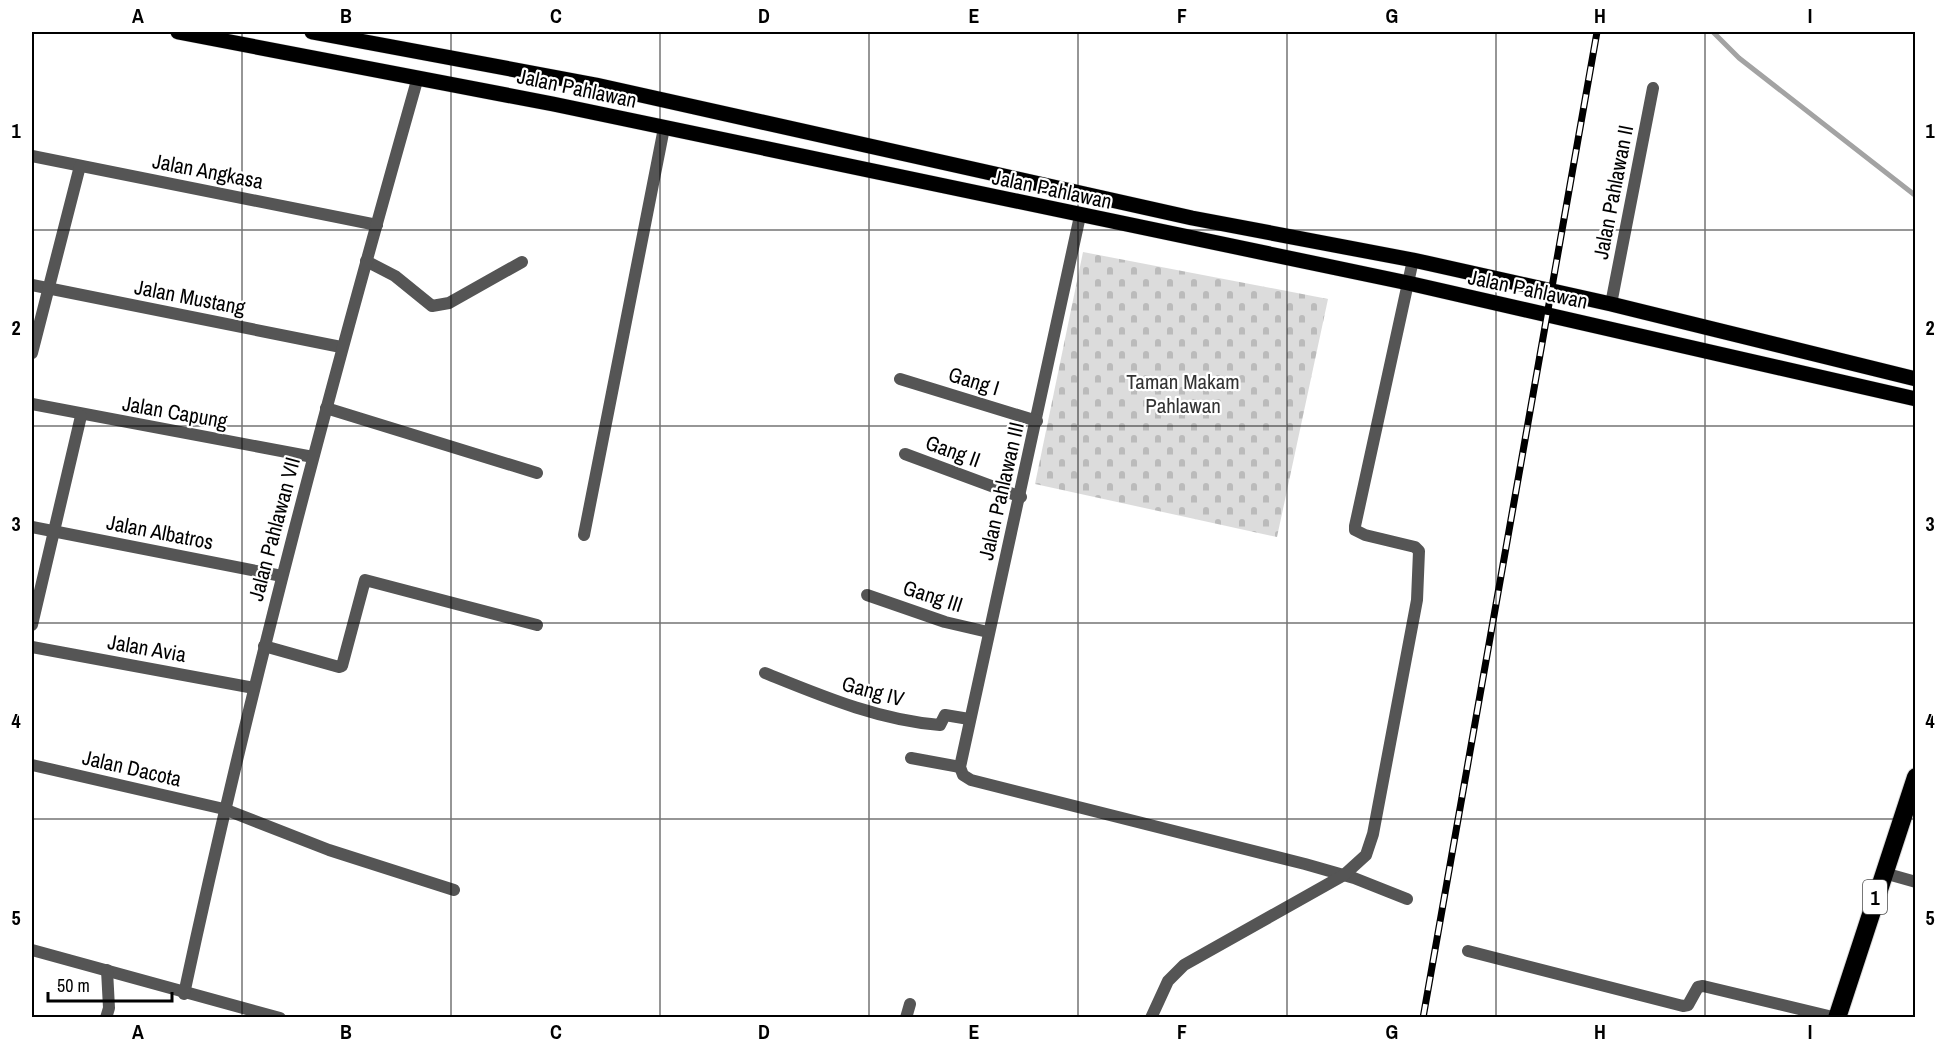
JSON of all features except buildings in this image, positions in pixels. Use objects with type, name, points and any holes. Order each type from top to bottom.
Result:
[{"type":"highway","name":"1","points":[[1837,1017],[1916,777]]},
{"type":"main road","name":"Jalan Pahlawan","points":[[178,32],[553,104],[1408,283],[1916,399]]},
{"type":"main road","name":"Jalan Pahlawan","points":[[317,32],[596,85],[1192,218],[1413,260],[1611,304],[1916,379]]},
{"type":"main road","points":[[553,104],[559,79]]},
{"type":"main road","points":[[589,112],[596,85]]},
{"type":"street","name":"Jalan Pahlawan VII","points":[[184,994],[224,809],[264,646],[341,347],[418,77]]},
{"type":"street","name":"Jalan Pahlawan II","points":[[1611,304],[1653,88]]},
{"type":"street","points":[[584,535],[664,128]]},
{"type":"street","name":"Jalan Angkasa","points":[[32,156],[376,225]]},
{"type":"street","points":[[32,353],[80,166]]},
{"type":"street","name":"Jalan Pahlawan III","points":[[962,771],[969,719],[1021,497],[1080,216]]},
{"type":"street","points":[[1151,1017],[1168,981],[1184,965],[1349,876],[1366,855],[1373,834],[1417,600],[1419,551],[1404,543],[1365,536],[1355,530],[1354,526],[1413,260]]},
{"type":"street","points":[[366,261],[395,276],[432,306],[449,303],[522,262]]},
{"type":"street","name":"Jalan Mustang","points":[[32,285],[341,347]]},
{"type":"street","name":"Gang I","points":[[900,379],[1037,421]]},
{"type":"street","name":"Jalan Capung","points":[[32,404],[81,416],[313,457]]},
{"type":"street","points":[[326,408],[537,473]]},
{"type":"street","points":[[32,625],[81,416]]},
{"type":"street","name":"Gang II","points":[[904,454],[1021,497]]},
{"type":"street","name":"Jalan Albatros","points":[[32,527],[282,576]]},
{"type":"street","points":[[264,646],[342,666],[365,580],[537,625]]},
{"type":"street","name":"Gang III","points":[[867,595],[945,622],[988,632]]},
{"type":"street","name":"Jalan Avia","points":[[32,647],[254,688]]},
{"type":"street","name":"Gang IV","points":[[765,673],[850,707],[933,725],[940,725],[945,715],[969,719]]},
{"type":"street","points":[[911,758],[962,771],[971,780],[1349,876],[1407,899]]},
{"type":"street","name":"Jalan Dacota","points":[[32,765],[224,809],[329,850],[454,890]]},
{"type":"street","points":[[1884,873],[1916,882]]},
{"type":"street","points":[[32,950],[184,994],[280,1017]]},
{"type":"street","points":[[1468,951],[1683,1006],[1688,1005],[1698,987],[1703,986],[1837,1017]]},
{"type":"street","points":[[106,970],[109,1008],[106,1017]]},
{"type":"street","points":[[906,1017],[910,1004]]},
{"type":"green space","name":"Taman Makam Pahlawan","points":[[1083,252],[1328,299],[1277,537],[1035,484]]},
{"type":"waterway","points":[[1713,32],[1739,58],[1916,196]]},
{"type":"railway","points":[[1423,1018],[1597,32]]}]
